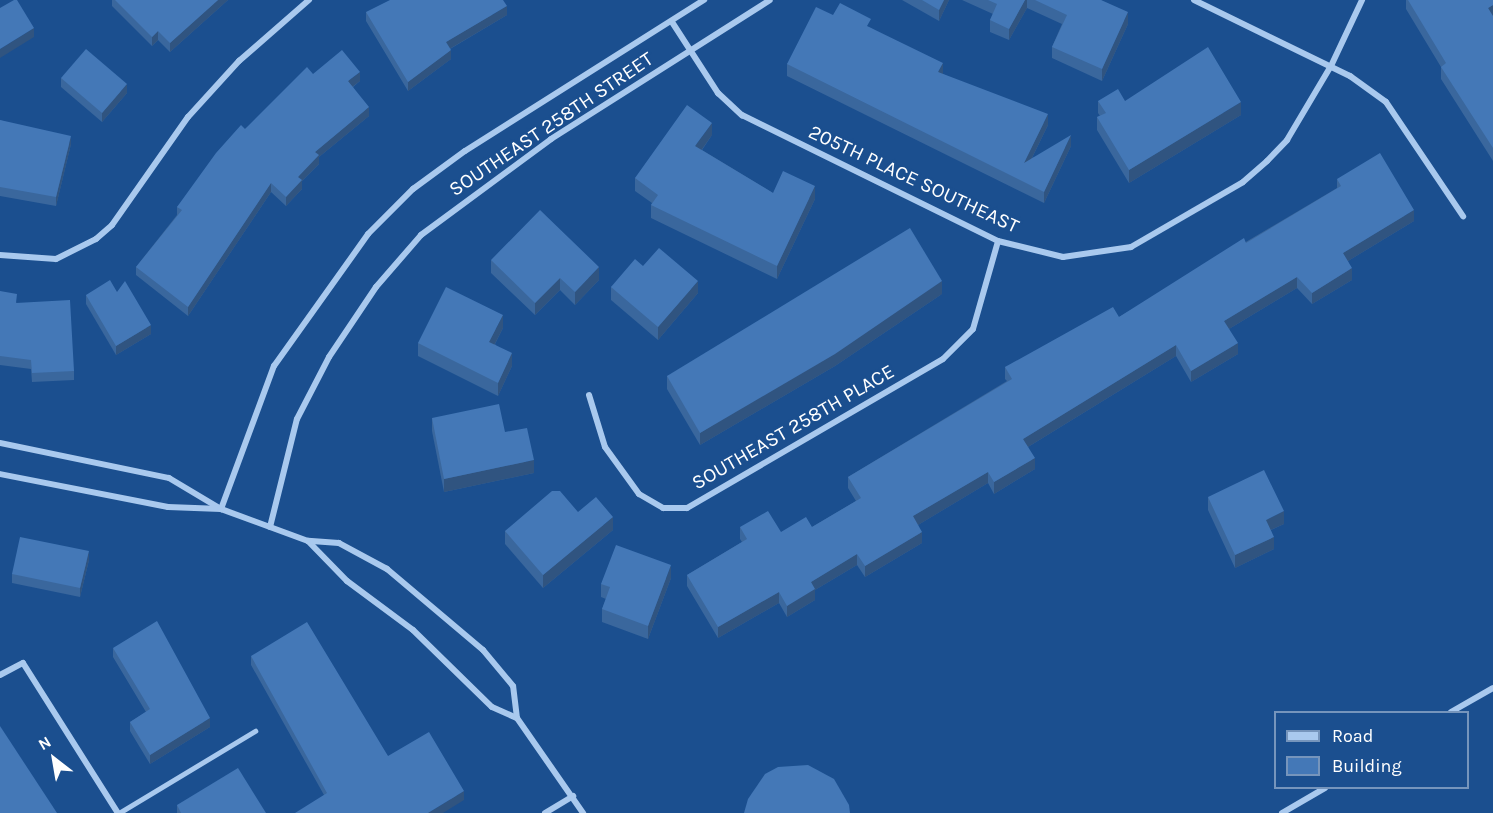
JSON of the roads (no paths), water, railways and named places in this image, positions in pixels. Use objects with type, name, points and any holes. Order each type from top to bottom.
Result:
[{"type":"street","points":[[0,255],[32,261],[78,252],[112,225],[188,117],[239,61],[309,0]]},
{"type":"street","name":"SOUTHEAST 258TH STREET","points":[[221,509],[274,366],[368,234],[413,189],[465,151],[704,0]]},
{"type":"street","name":"SOUTHEAST 258TH STREET","points":[[270,526],[297,419],[329,357],[376,287],[421,235],[551,139],[770,0]]},
{"type":"street","points":[[1194,0],[1331,66],[1386,102],[1462,216]]},
{"type":"street","points":[[1331,66],[1362,0]]},
{"type":"street","name":"205TH PLACE SOUTHEAST","points":[[672,22],[689,53],[718,93],[742,115],[998,241],[1063,257],[1131,247],[1243,182],[1287,140],[1331,66]]},
{"type":"street","name":"SOUTHEAST 258TH PLACE","points":[[589,394],[605,447],[639,494],[663,508],[687,508],[943,359],[973,329],[998,241]]},
{"type":"street","points":[[0,442],[169,478],[221,509],[308,542],[339,543],[387,569],[444,614],[513,687],[517,718],[583,813]]},
{"type":"street","points":[[0,474],[168,507],[221,509]]},
{"type":"street","points":[[308,542],[347,581],[422,637],[492,706],[517,718]]},
{"type":"street","points":[[0,675],[23,663],[118,813]]},
{"type":"street","points":[[1453,711],[1493,688]]},
{"type":"street","points":[[1282,813],[1323,789]]},
{"type":"street","points":[[545,813],[573,796]]},
{"type":"lane","points":[[118,813],[255,731]]}]
